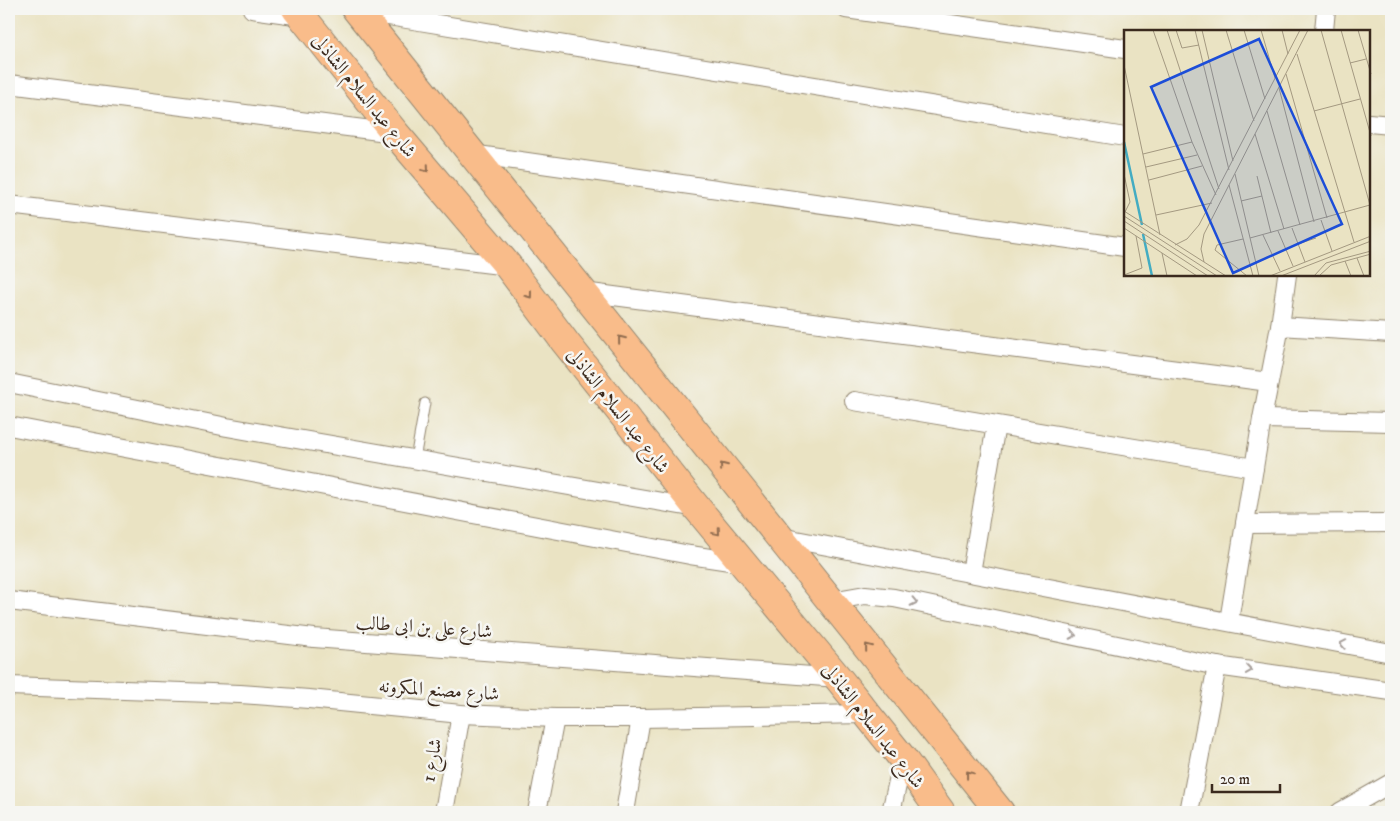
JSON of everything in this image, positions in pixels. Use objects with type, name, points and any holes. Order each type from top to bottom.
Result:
[{"type":"main road","points":[[357,10],[1000,812]]},
{"type":"main road","name":"شارع عبد السلام الشاذلى","points":[[299,12],[395,133],[508,266],[570,349],[697,508],[903,759],[941,812]]},
{"type":"street","points":[[252,9],[299,12]]},
{"type":"street","points":[[846,9],[1124,49]]},
{"type":"street","points":[[1324,30],[1326,9]]},
{"type":"street","points":[[357,10],[1124,138]]},
{"type":"street","points":[[9,84],[395,133]]},
{"type":"street","points":[[1370,123],[1391,125]]},
{"type":"street","points":[[471,154],[1124,247]]},
{"type":"street","points":[[9,205],[508,266]]},
{"type":"street","points":[[1229,621],[1268,382],[1280,326],[1286,276]]},
{"type":"street","points":[[583,292],[1268,382]]},
{"type":"street","points":[[1280,326],[1391,333]]},
{"type":"street","points":[[9,383],[228,426],[697,508]]},
{"type":"street","points":[[854,401],[1254,468]]},
{"type":"street","points":[[1262,419],[1391,422]]},
{"type":"street","points":[[971,573],[996,425]]},
{"type":"street","points":[[9,426],[690,555],[743,563]]},
{"type":"street","points":[[1245,524],[1391,523]]},
{"type":"street","points":[[780,537],[1391,653]]},
{"type":"street","points":[[831,601],[865,596],[894,598],[1217,666],[1391,691]]},
{"type":"street","name":"شارع على بن ابى طالب","points":[[9,601],[224,629],[314,638],[838,678]]},
{"type":"street","points":[[1189,812],[1217,666]]},
{"type":"street","name":"شارع مصنع المكرونه","points":[[9,686],[309,698],[461,714],[555,718],[867,714]]},
{"type":"street","name":"شارع 1","points":[[444,812],[461,714]]},
{"type":"street","points":[[537,812],[555,718]]},
{"type":"street","points":[[624,812],[640,718]]},
{"type":"street","points":[[891,812],[903,759]]},
{"type":"street","points":[[1340,812],[1391,783]]},
{"type":"lane","points":[[415,459],[425,403]]}]
